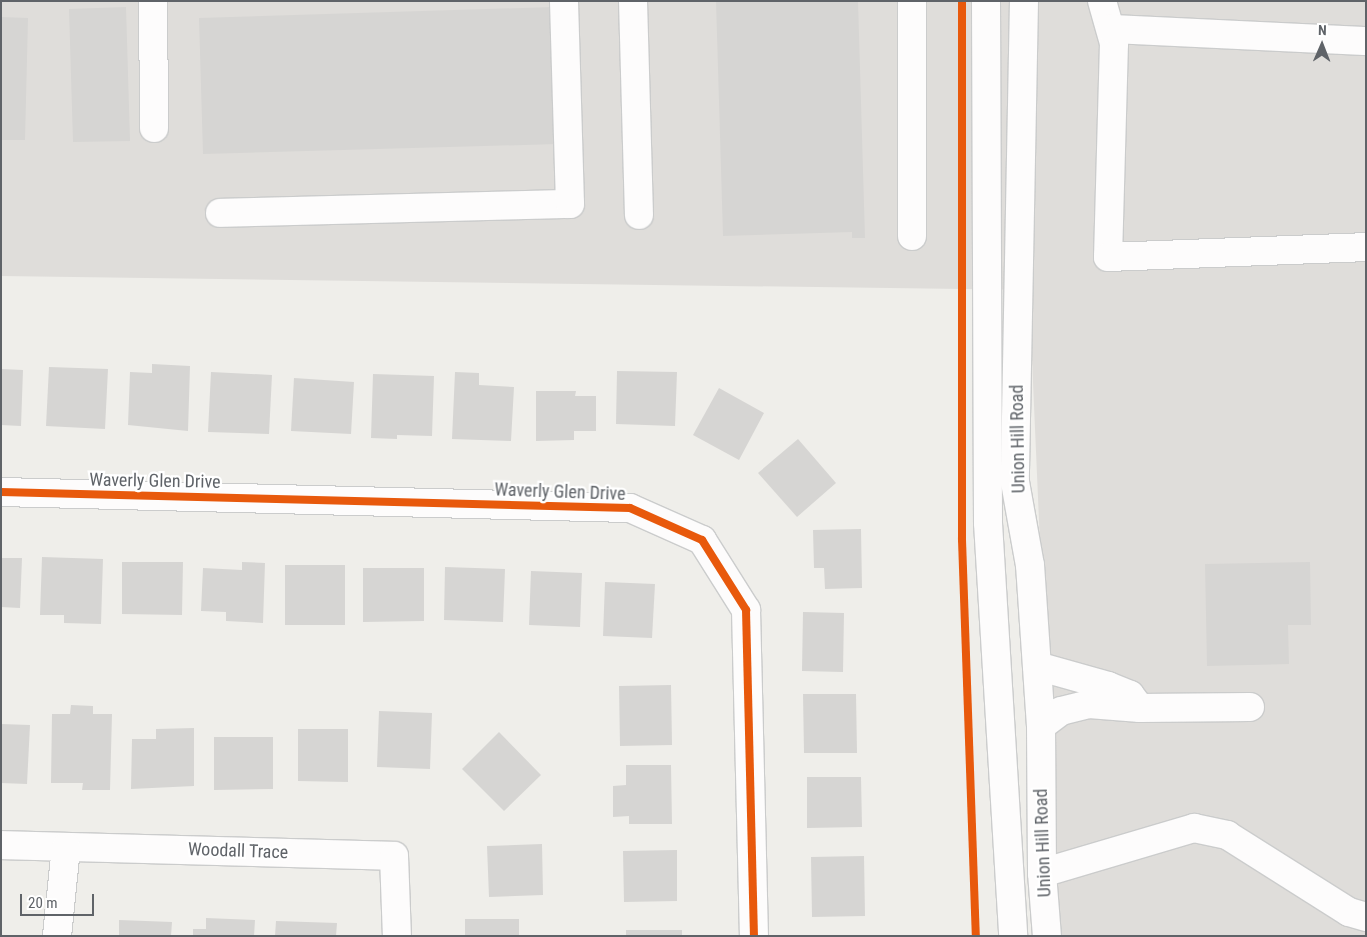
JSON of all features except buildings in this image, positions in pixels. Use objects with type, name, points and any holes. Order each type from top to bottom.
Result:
[{"type":"street","points":[[153,1],[154,128]]},
{"type":"street","points":[[220,213],[570,204],[564,1]]},
{"type":"street","points":[[633,1],[640,215]]},
{"type":"street","points":[[912,1],[912,236]]},
{"type":"street","name":"Union Hill Road","points":[[986,1],[988,523],[1013,936]]},
{"type":"street","name":"Union Hill Road","points":[[1024,1],[1015,482],[1030,565],[1041,726],[1042,873],[1047,936]]},
{"type":"street","points":[[1102,1],[1114,43],[1108,256],[1366,247]]},
{"type":"street","points":[[1110,29],[1366,41]]},
{"type":"street","name":"Waverly Glen Drive","points":[[1,492],[630,508],[702,540],[746,610],[754,936]]},
{"type":"street","points":[[1037,666],[1108,686],[1130,695],[1140,708]]},
{"type":"street","points":[[1041,726],[1061,711],[1089,704],[1140,708],[1250,707]]},
{"type":"street","points":[[1042,873],[1194,828],[1227,836],[1349,912],[1366,916]]},
{"type":"street","name":"Woodall Trace","points":[[1,845],[394,856],[397,936]]},
{"type":"street","points":[[57,936],[66,847]]},
{"type":"shaded area","points":[[1,1],[1366,1],[1366,936],[1057,936],[1029,290],[1,276]]},
{"type":"cycle path","points":[[962,1],[962,540],[976,936]]},
{"type":"cycle path","points":[[1,492],[630,508],[702,540],[746,610],[754,936]]}]
